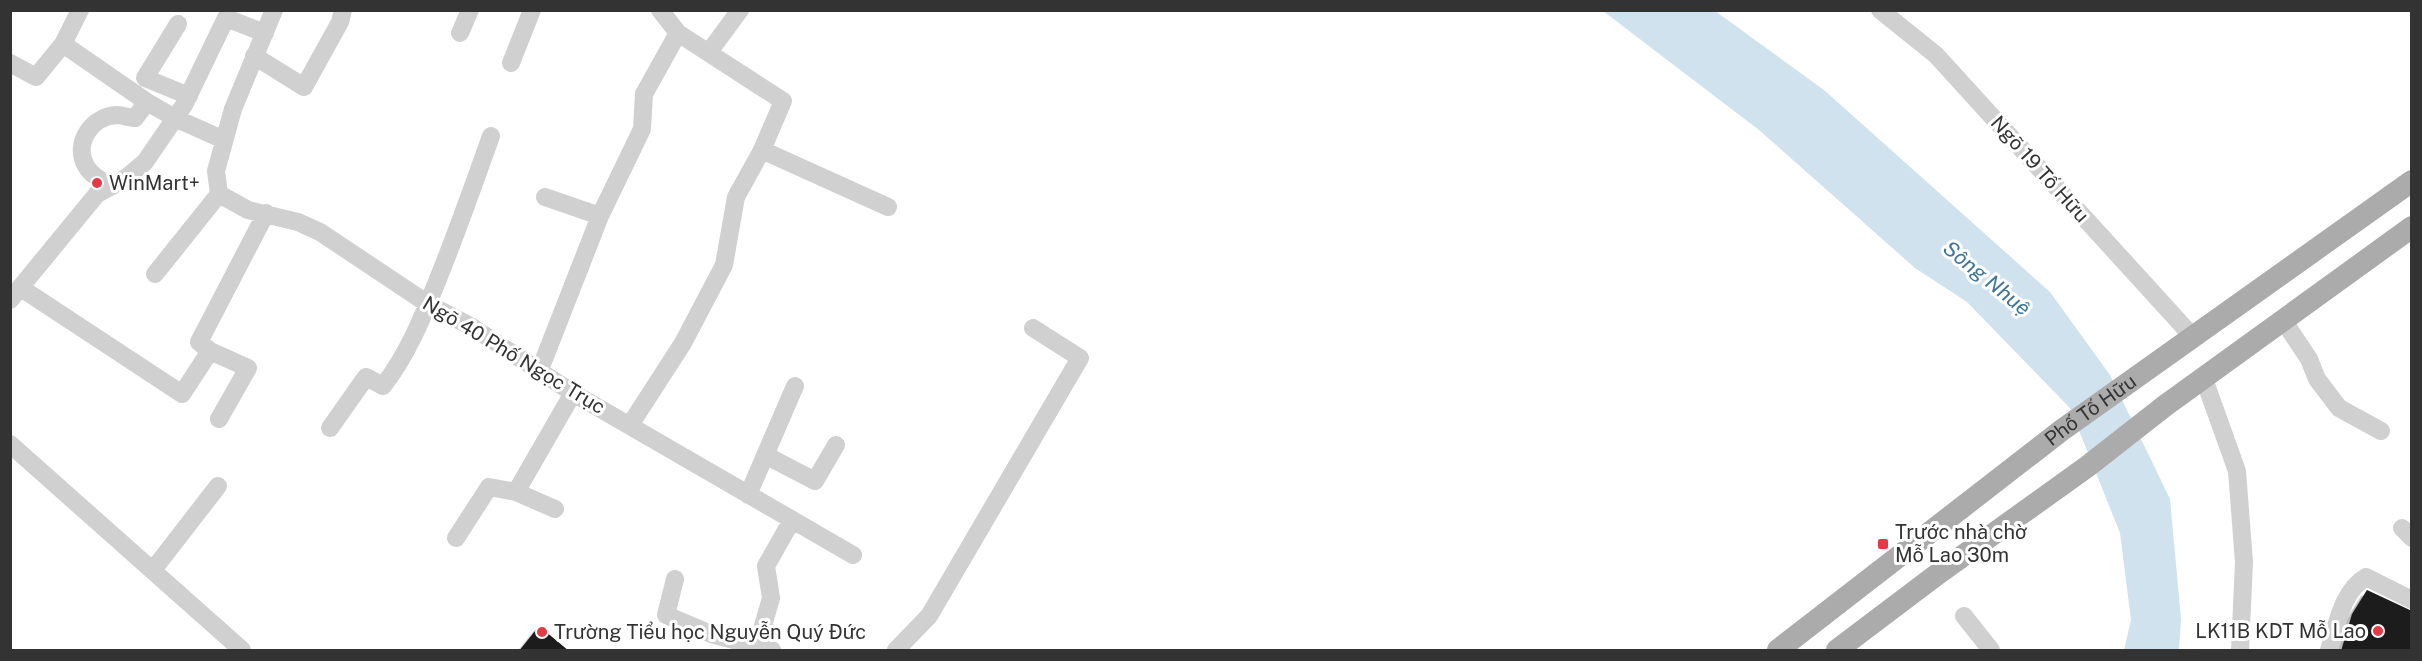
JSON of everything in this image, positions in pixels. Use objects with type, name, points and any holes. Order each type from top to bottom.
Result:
[{"type":"main road","name":"Phố Tố Hữu","points":[[1778,651],[2062,430],[2412,181]]},
{"type":"main road","name":"Phố Tố Hữu","points":[[1850,646],[1939,573],[2412,227]]},
{"type":"street","points":[[10,63],[36,76],[63,45],[80,10]]},
{"type":"street","points":[[156,274],[219,194],[216,171],[224,140],[233,110],[274,10]]},
{"type":"street","points":[[254,56],[304,87],[340,22],[344,10]]},
{"type":"street","points":[[511,63],[532,10]]},
{"type":"street","points":[[630,425],[683,344],[724,265],[736,197],[762,150],[783,101],[678,33],[660,10]]},
{"type":"street","points":[[709,52],[740,10]]},
{"type":"street","name":"Ngõ 19 Tố Hữu","points":[[1880,10],[1936,55],[2193,337]]},
{"type":"street","points":[[460,33],[464,12]]},
{"type":"street","points":[[210,351],[182,394],[16,294],[97,194],[126,178],[145,162],[189,96],[226,18],[266,33]]},
{"type":"street","points":[[178,24],[145,78],[189,96]]},
{"type":"street","points":[[539,372],[600,216],[642,129],[644,94],[678,33]]},
{"type":"street","points":[[63,45],[147,102],[175,118],[224,140]]},
{"type":"street","points":[[112,186],[86,166],[83,156],[85,136],[96,122],[106,118],[118,115],[135,118],[147,102]]},
{"type":"street","points":[[330,428],[366,377],[384,386],[398,367],[428,304],[491,136]]},
{"type":"street","points":[[762,150],[888,207]]},
{"type":"street","name":"Ngõ 40 Phố Ngọc Trục","points":[[219,194],[248,210],[298,222],[320,232],[428,304],[472,327],[573,393],[853,555]]},
{"type":"street","points":[[545,196],[600,216]]},
{"type":"street","points":[[219,419],[248,368],[210,351],[200,342],[266,213]]},
{"type":"street","points":[[2283,320],[2309,359],[2317,379],[2339,408],[2381,430]]},
{"type":"street","points":[[896,651],[929,616],[1080,358],[1033,328]]},
{"type":"street","points":[[2204,379],[2237,471],[2244,562],[2240,651]]},
{"type":"street","points":[[748,495],[795,386]]},
{"type":"street","points":[[516,492],[573,393]]},
{"type":"street","points":[[10,444],[242,651]]},
{"type":"street","points":[[765,455],[815,481],[836,445]]},
{"type":"street","points":[[153,570],[218,486]]},
{"type":"street","points":[[456,538],[489,487],[516,492],[555,508]]},
{"type":"street","points":[[675,579],[666,615],[711,634],[765,649],[771,598],[766,566],[792,520]]},
{"type":"street","points":[[2329,651],[2342,608],[2356,583],[2366,577],[2412,600]]},
{"type":"street","points":[[1964,616],[1992,651]]},
{"type":"water","name":"Sông Nhuệ","points":[[1603,11],[1715,11],[1824,90],[2050,292],[2110,375],[2170,499],[2181,619],[2179,650],[2124,650],[2131,620],[2120,533],[2070,408],[1967,302],[1915,268],[1759,130]]},
{"type":"building","name":"LK11B KDT Mỗ Lao","points":[[2367,590],[2412,611],[2412,651],[2341,651],[2352,614]]},
{"type":"building","points":[[539,626],[569,651],[519,651]]},
{"type":"place","name":"WinMart+","points":[[97,183]]},
{"type":"place","name":"Trước nhà chờ Mỗ Lao 30m","points":[[1883,544]]},
{"type":"place","name":"LK11B KDT Mỗ Lao","points":[[2378,631]]},
{"type":"place","name":"Trường Tiểu học Nguyễn Quý Đức","points":[[542,632]]}]
